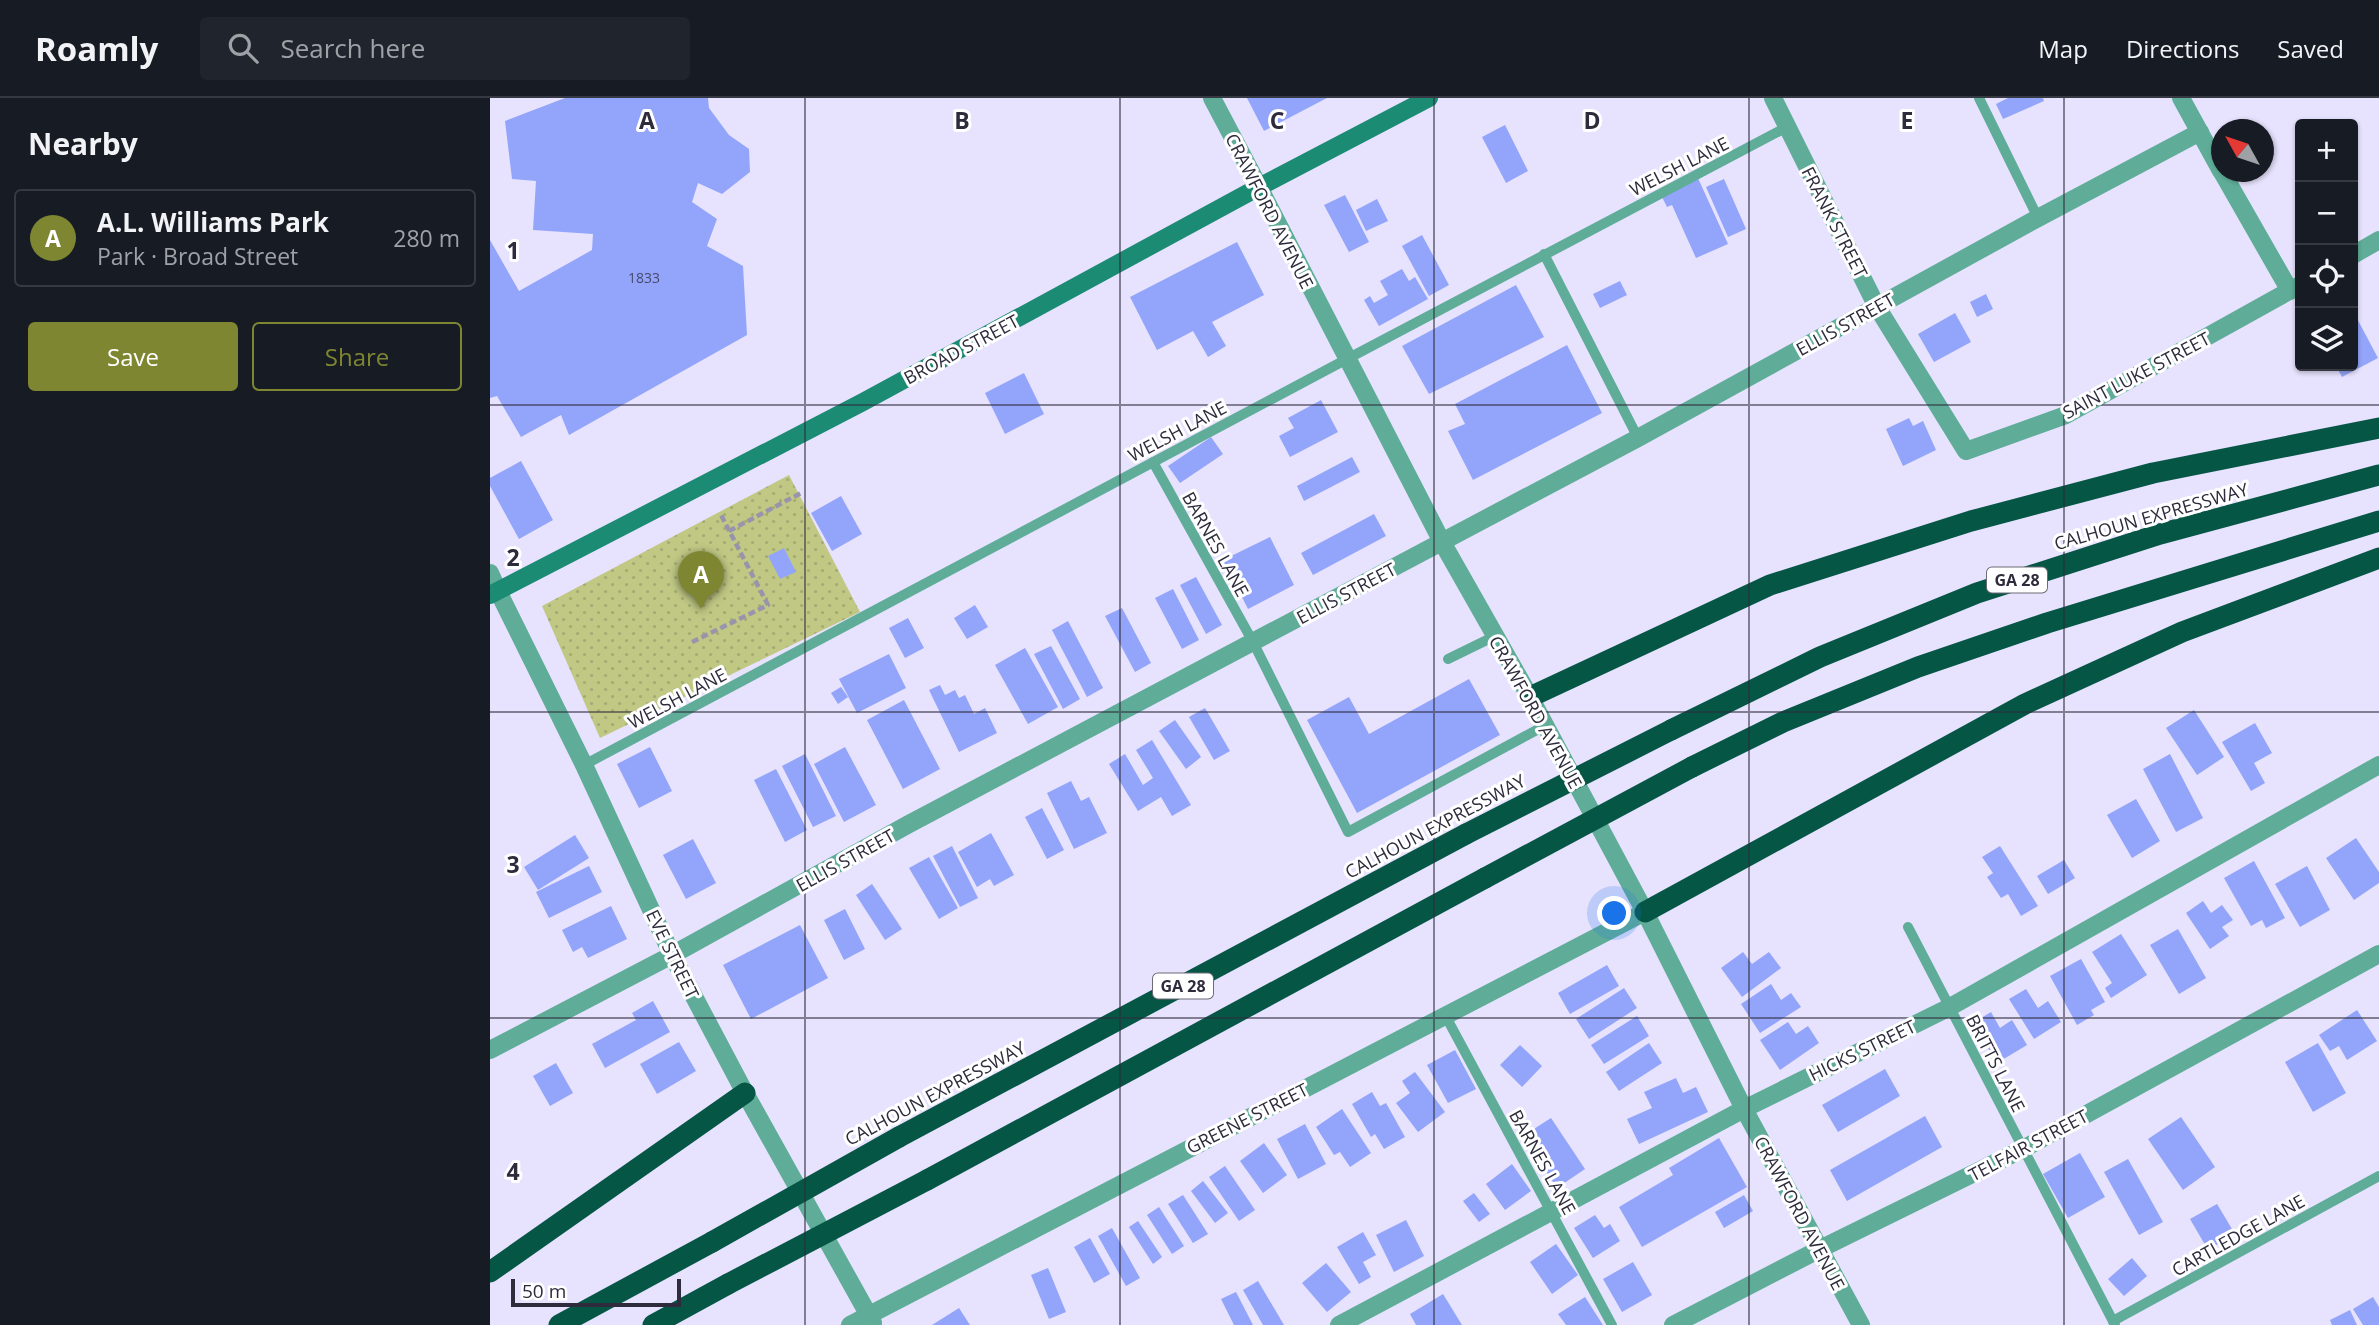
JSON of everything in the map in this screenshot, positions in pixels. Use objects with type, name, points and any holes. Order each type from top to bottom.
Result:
[{"type":"highway","points":[[1530,697],[1770,585],[1795,577],[1971,522],[2153,473],[2379,428]]},
{"type":"highway","name":"CALHOUN EXPRESSWAY","points":[[559,1325],[900,1137],[1466,834],[1820,657],[1977,593],[2160,534],[2379,475]]},
{"type":"highway","name":"GA 28","points":[[653,1325],[1692,767],[1783,722],[1917,667],[2047,623],[2379,521]]},
{"type":"highway","points":[[1646,912],[2025,704],[2182,632],[2379,558]]},
{"type":"highway","points":[[490,1272],[745,1093]]},
{"type":"main road","name":"BROAD STREET","points":[[494,593],[863,402],[1429,98]]},
{"type":"street","name":"CRAWFORD AVENUE","points":[[1212,98],[1442,542],[1530,697],[1646,912],[1744,1109],[1861,1325]]},
{"type":"street","name":"FRANK STREET","points":[[1773,98],[1877,307],[1966,451]]},
{"type":"street","points":[[2181,98],[2211,152]]},
{"type":"street","name":"ELLIS STREET","points":[[490,1050],[672,955],[909,824],[1639,438],[2200,132]]},
{"type":"street","points":[[2229,182],[2295,288]]},
{"type":"street","points":[[2358,252],[2379,240]]},
{"type":"street","name":"SAINT LUKE STREET","points":[[1966,451],[2066,415],[2295,288]]},
{"type":"street","name":"EVE STREET","points":[[490,573],[494,593],[584,765],[672,955],[871,1320]]},
{"type":"street","name":"HICKS STREET","points":[[1339,1325],[1744,1109],[1950,1007],[2379,765]]},
{"type":"street","name":"GREENE STREET","points":[[850,1325],[871,1320],[1445,1015],[1646,912]]},
{"type":"street","name":"TELFAIR STREET","points":[[1673,1325],[2023,1149],[2379,954]]},
{"type":"lane","points":[[1979,98],[2038,218]]},
{"type":"lane","name":"WELSH LANE","points":[[584,765],[1787,127]]},
{"type":"lane","points":[[1544,254],[1639,438]]},
{"type":"lane","name":"BARNES LANE","points":[[1153,462],[1253,642],[1348,832],[1544,726]]},
{"type":"lane","points":[[1448,659],[1495,636]]},
{"type":"lane","name":"BRITTS LANE","points":[[1908,927],[2114,1323]]},
{"type":"lane","name":"BARNES LANE","points":[[1445,1015],[1612,1325]]},
{"type":"lane","name":"CARTLEDGE LANE","points":[[2114,1323],[2379,1176]]},
{"type":"path","points":[[729,531],[802,493]]},
{"type":"path","points":[[692,642],[768,605],[721,515]]},
{"type":"green space","points":[[789,475],[860,612],[600,738],[542,606]]},
{"type":"building","points":[[565,98],[708,98],[709,108],[729,135],[749,149],[750,172],[722,194],[698,183],[692,202],[717,219],[707,246],[743,266],[747,335],[569,435],[561,415],[521,437],[497,396],[490,398],[490,240],[519,291],[592,250],[593,234],[533,230],[536,181],[512,179],[505,121]]},
{"type":"building","points":[[1247,98],[1327,98],[1264,131]]},
{"type":"building","points":[[2008,98],[2043,98],[2044,101],[2003,119],[1996,104]]},
{"type":"building","points":[[1505,125],[1528,171],[1506,183],[1482,137]]},
{"type":"building","points":[[1697,176],[1728,244],[1696,258],[1672,205],[1667,207],[1660,193]]},
{"type":"building","points":[[1724,179],[1746,229],[1728,237],[1706,187]]},
{"type":"building","points":[[1345,195],[1369,242],[1349,252],[1324,205]]},
{"type":"building","points":[[1377,199],[1388,221],[1366,231],[1356,210]]},
{"type":"building","points":[[1422,235],[1449,285],[1429,296],[1402,246]]},
{"type":"building","points":[[1237,242],[1264,295],[1212,322],[1226,346],[1208,357],[1193,331],[1157,350],[1130,297]]},
{"type":"building","points":[[1402,269],[1409,281],[1415,277],[1428,299],[1379,326],[1364,300],[1370,296],[1374,303],[1388,295],[1380,281]]},
{"type":"building","points":[[1620,281],[1627,295],[1600,308],[1593,294]]},
{"type":"building","points":[[1516,285],[1544,337],[1429,394],[1402,346]]},
{"type":"building","points":[[1986,294],[1993,309],[1977,317],[1970,302]]},
{"type":"building","points":[[1955,313],[1971,342],[1934,362],[1918,334]]},
{"type":"building","points":[[2358,320],[2378,358],[2358,369]]},
{"type":"building","points":[[1567,345],[1602,413],[1473,480],[1448,431],[1465,424],[1455,404]]},
{"type":"building","points":[[2339,371],[2353,371],[2342,377]]},
{"type":"building","points":[[1024,373],[1044,414],[1005,434],[985,393]]},
{"type":"building","points":[[1321,400],[1338,432],[1290,457],[1279,436],[1294,428],[1288,418]]},
{"type":"building","points":[[1909,418],[1913,426],[1923,421],[1936,450],[1903,466],[1886,429]]},
{"type":"building","points":[[1211,437],[1223,454],[1180,483],[1168,466]]},
{"type":"building","points":[[1352,457],[1360,472],[1304,501],[1297,486]]},
{"type":"building","points":[[521,461],[553,520],[519,539],[490,486],[490,478]]},
{"type":"building","points":[[841,496],[862,534],[832,551],[811,513]]},
{"type":"building","points":[[1374,514],[1386,536],[1313,575],[1301,553]]},
{"type":"building","points":[[1270,537],[1294,585],[1248,609],[1223,560]]},
{"type":"building","points":[[784,548],[796,572],[780,579],[768,556]]},
{"type":"building","points":[[1196,577],[1222,625],[1206,634],[1180,585]]},
{"type":"building","points":[[1173,589],[1199,640],[1182,649],[1155,598]]},
{"type":"building","points":[[975,605],[988,627],[967,639],[954,618]]},
{"type":"building","points":[[1122,608],[1151,663],[1135,672],[1105,616]]},
{"type":"building","points":[[908,618],[924,648],[905,658],[889,628]]},
{"type":"building","points":[[1068,621],[1103,688],[1087,697],[1052,630]]},
{"type":"building","points":[[1051,646],[1080,699],[1063,709],[1034,654]]},
{"type":"building","points":[[1025,648],[1058,707],[1028,724],[995,665]]},
{"type":"building","points":[[889,654],[906,688],[857,713],[839,679]]},
{"type":"building","points":[[1469,679],[1500,735],[1357,813],[1307,720],[1349,697],[1369,734]]},
{"type":"building","points":[[940,685],[945,695],[955,690],[959,698],[965,695],[974,714],[985,708],[997,733],[959,752],[929,690]]},
{"type":"building","points":[[841,687],[848,697],[838,704],[831,693]]},
{"type":"building","points":[[904,700],[940,769],[903,789],[867,720]]},
{"type":"building","points":[[1205,708],[1230,751],[1214,760],[1189,717]]},
{"type":"building","points":[[2194,710],[2224,757],[2197,775],[2166,728]]},
{"type":"building","points":[[1175,720],[1201,757],[1186,769],[1159,731]]},
{"type":"building","points":[[2255,723],[2272,753],[2254,763],[2265,783],[2251,791],[2222,742]]},
{"type":"building","points":[[1152,740],[1191,805],[1172,816],[1161,797],[1138,811],[1109,764],[1125,754],[1143,785],[1153,778],[1136,750]]},
{"type":"building","points":[[650,747],[672,791],[639,808],[617,764]]},
{"type":"building","points":[[845,747],[876,805],[844,822],[814,764]]},
{"type":"building","points":[[805,754],[836,816],[813,827],[782,766]]},
{"type":"building","points":[[2170,754],[2203,818],[2176,832],[2143,769]]},
{"type":"building","points":[[776,769],[807,830],[785,842],[754,780]]},
{"type":"building","points":[[1071,781],[1081,801],[1089,797],[1107,833],[1074,849],[1047,793]]},
{"type":"building","points":[[2136,799],[2160,841],[2132,858],[2107,815]]},
{"type":"building","points":[[1042,808],[1064,850],[1047,859],[1025,817]]},
{"type":"building","points":[[991,833],[1014,875],[994,886],[990,879],[977,887],[958,852]]},
{"type":"building","points":[[575,835],[589,858],[538,890],[524,867]]},
{"type":"building","points":[[2356,838],[2379,872],[2379,883],[2354,900],[2326,858]]},
{"type":"building","points":[[693,839],[716,883],[686,899],[663,855]]},
{"type":"building","points":[[952,846],[978,898],[960,907],[933,856]]},
{"type":"building","points":[[2000,846],[2038,906],[2021,916],[2008,894],[2001,898],[1987,877],[1993,873],[1982,857]]},
{"type":"building","points":[[929,857],[958,908],[939,919],[909,868]]},
{"type":"building","points":[[2064,860],[2075,878],[2048,894],[2037,876]]},
{"type":"building","points":[[2254,861],[2285,918],[2266,928],[2262,920],[2251,926],[2224,878]]},
{"type":"building","points":[[589,866],[602,892],[549,918],[536,892]]},
{"type":"building","points":[[2307,866],[2330,910],[2300,927],[2275,884]]},
{"type":"building","points":[[872,884],[902,929],[885,940],[856,895]]},
{"type":"building","points":[[2203,901],[2211,913],[2222,905],[2233,920],[2222,927],[2229,936],[2210,949],[2186,913]]},
{"type":"building","points":[[611,906],[627,939],[588,958],[582,947],[573,952],[562,930]]},
{"type":"building","points":[[845,909],[865,949],[844,960],[824,920]]},
{"type":"building","points":[[800,925],[828,978],[751,1019],[723,965]]},
{"type":"building","points":[[2178,929],[2206,978],[2179,994],[2150,945]]},
{"type":"building","points":[[2121,934],[2147,975],[2111,998],[2105,988],[2112,983],[2092,952]]},
{"type":"building","points":[[1743,952],[1752,964],[1769,952],[1781,968],[1742,997],[1721,968]]},
{"type":"building","points":[[2081,959],[2105,1002],[2091,1010],[2094,1015],[2077,1025],[2050,976]]},
{"type":"building","points":[[1607,965],[1619,986],[1570,1014],[1558,993]]},
{"type":"building","points":[[1771,984],[1781,1000],[1791,993],[1801,1007],[1760,1033],[1741,1004]]},
{"type":"building","points":[[1624,988],[1637,1008],[1589,1039],[1576,1019]]},
{"type":"building","points":[[2026,989],[2038,1008],[2048,1001],[2061,1022],[2034,1039],[2009,999]]},
{"type":"building","points":[[653,1001],[670,1032],[605,1068],[592,1044],[636,1020],[632,1013]]},
{"type":"building","points":[[2357,1010],[2377,1041],[2347,1060],[2339,1046],[2330,1051],[2319,1035]]},
{"type":"building","points":[[1991,1012],[2000,1028],[2012,1020],[2027,1045],[1997,1063],[1973,1023]]},
{"type":"building","points":[[1637,1016],[1649,1036],[1604,1064],[1591,1045]]},
{"type":"building","points":[[1788,1022],[1796,1034],[1808,1026],[1819,1043],[1780,1070],[1760,1040]]},
{"type":"building","points":[[679,1042],[696,1071],[657,1094],[640,1064]]},
{"type":"building","points":[[1649,1043],[1662,1063],[1619,1091],[1606,1072]]},
{"type":"building","points":[[2318,1043],[2346,1093],[2313,1112],[2285,1062]]},
{"type":"building","points":[[1520,1045],[1542,1066],[1522,1087],[1500,1065]]},
{"type":"building","points":[[1455,1050],[1476,1089],[1448,1103],[1427,1065]]},
{"type":"building","points":[[556,1063],[573,1093],[550,1106],[533,1076]]},
{"type":"building","points":[[1885,1069],[1900,1096],[1838,1132],[1822,1105]]},
{"type":"building","points":[[1415,1072],[1445,1112],[1418,1132],[1396,1103],[1410,1093],[1402,1081]]},
{"type":"building","points":[[1676,1078],[1683,1093],[1696,1087],[1708,1112],[1639,1144],[1627,1119],[1652,1108],[1644,1092]]},
{"type":"building","points":[[1372,1092],[1380,1106],[1386,1103],[1405,1137],[1384,1149],[1375,1134],[1371,1137],[1352,1104]]},
{"type":"building","points":[[1342,1109],[1371,1153],[1350,1167],[1340,1152],[1334,1155],[1316,1127]]},
{"type":"building","points":[[1925,1116],[1942,1147],[1847,1201],[1830,1170]]},
{"type":"building","points":[[2181,1117],[2215,1167],[2183,1190],[2148,1139]]},
{"type":"building","points":[[1551,1118],[1585,1169],[1557,1188],[1523,1136]]},
{"type":"building","points":[[1305,1124],[1326,1164],[1298,1179],[1277,1139]]},
{"type":"building","points":[[1719,1138],[1747,1187],[1642,1247],[1619,1207],[1673,1175],[1669,1168]]},
{"type":"building","points":[[1264,1143],[1287,1175],[1263,1193],[1240,1161]]},
{"type":"building","points":[[2080,1153],[2105,1197],[2068,1218],[2043,1174]]},
{"type":"building","points":[[2128,1159],[2163,1222],[2139,1235],[2104,1172]]},
{"type":"building","points":[[1512,1164],[1531,1191],[1505,1210],[1486,1184]]},
{"type":"building","points":[[1225,1166],[1255,1210],[1239,1221],[1209,1177]]},
{"type":"building","points":[[1203,1181],[1228,1213],[1215,1223],[1191,1191]]},
{"type":"building","points":[[1474,1193],[1490,1214],[1479,1222],[1463,1201]]},
{"type":"building","points":[[1183,1195],[1208,1234],[1193,1243],[1168,1204]]},
{"type":"building","points":[[1744,1195],[1753,1211],[1724,1228],[1715,1212]]},
{"type":"building","points":[[2217,1204],[2235,1234],[2208,1250],[2190,1219]]},
{"type":"building","points":[[1159,1207],[1184,1246],[1172,1254],[1147,1215]]},
{"type":"building","points":[[1595,1215],[1604,1228],[1610,1224],[1620,1241],[1593,1258],[1574,1228]]},
{"type":"building","points":[[1406,1220],[1424,1256],[1394,1272],[1376,1235]]},
{"type":"building","points":[[1138,1221],[1162,1257],[1153,1264],[1129,1227]]},
{"type":"building","points":[[1112,1228],[1140,1278],[1126,1286],[1098,1236]]},
{"type":"building","points":[[1363,1232],[1376,1255],[1363,1262],[1371,1277],[1359,1284],[1337,1247]]},
{"type":"building","points":[[1090,1238],[1110,1274],[1094,1283],[1074,1247]]},
{"type":"building","points":[[1556,1244],[1578,1275],[1552,1294],[1530,1262]]},
{"type":"building","points":[[2132,1258],[2147,1276],[2124,1296],[2108,1279]]},
{"type":"building","points":[[1633,1262],[1652,1295],[1622,1312],[1603,1279]]},
{"type":"building","points":[[1326,1263],[1351,1292],[1327,1312],[1302,1283]]},
{"type":"building","points":[[1048,1268],[1066,1312],[1049,1319],[1031,1275]]},
{"type":"building","points":[[1258,1281],[1284,1325],[1263,1325],[1243,1290]]},
{"type":"building","points":[[1236,1292],[1253,1325],[1234,1325],[1221,1299]]},
{"type":"building","points":[[1443,1294],[1462,1325],[1416,1325],[1410,1314]]},
{"type":"building","points":[[1585,1297],[1603,1325],[1566,1325],[1558,1314]]},
{"type":"building","points":[[2373,1297],[2379,1307],[2379,1325],[2363,1325],[2353,1309]]},
{"type":"building","points":[[959,1308],[970,1325],[932,1325]]},
{"type":"building","points":[[2350,1310],[2357,1325],[2332,1325],[2330,1320]]},
{"type":"place","name":"A.L. Williams Park","points":[[701,609]]}]
